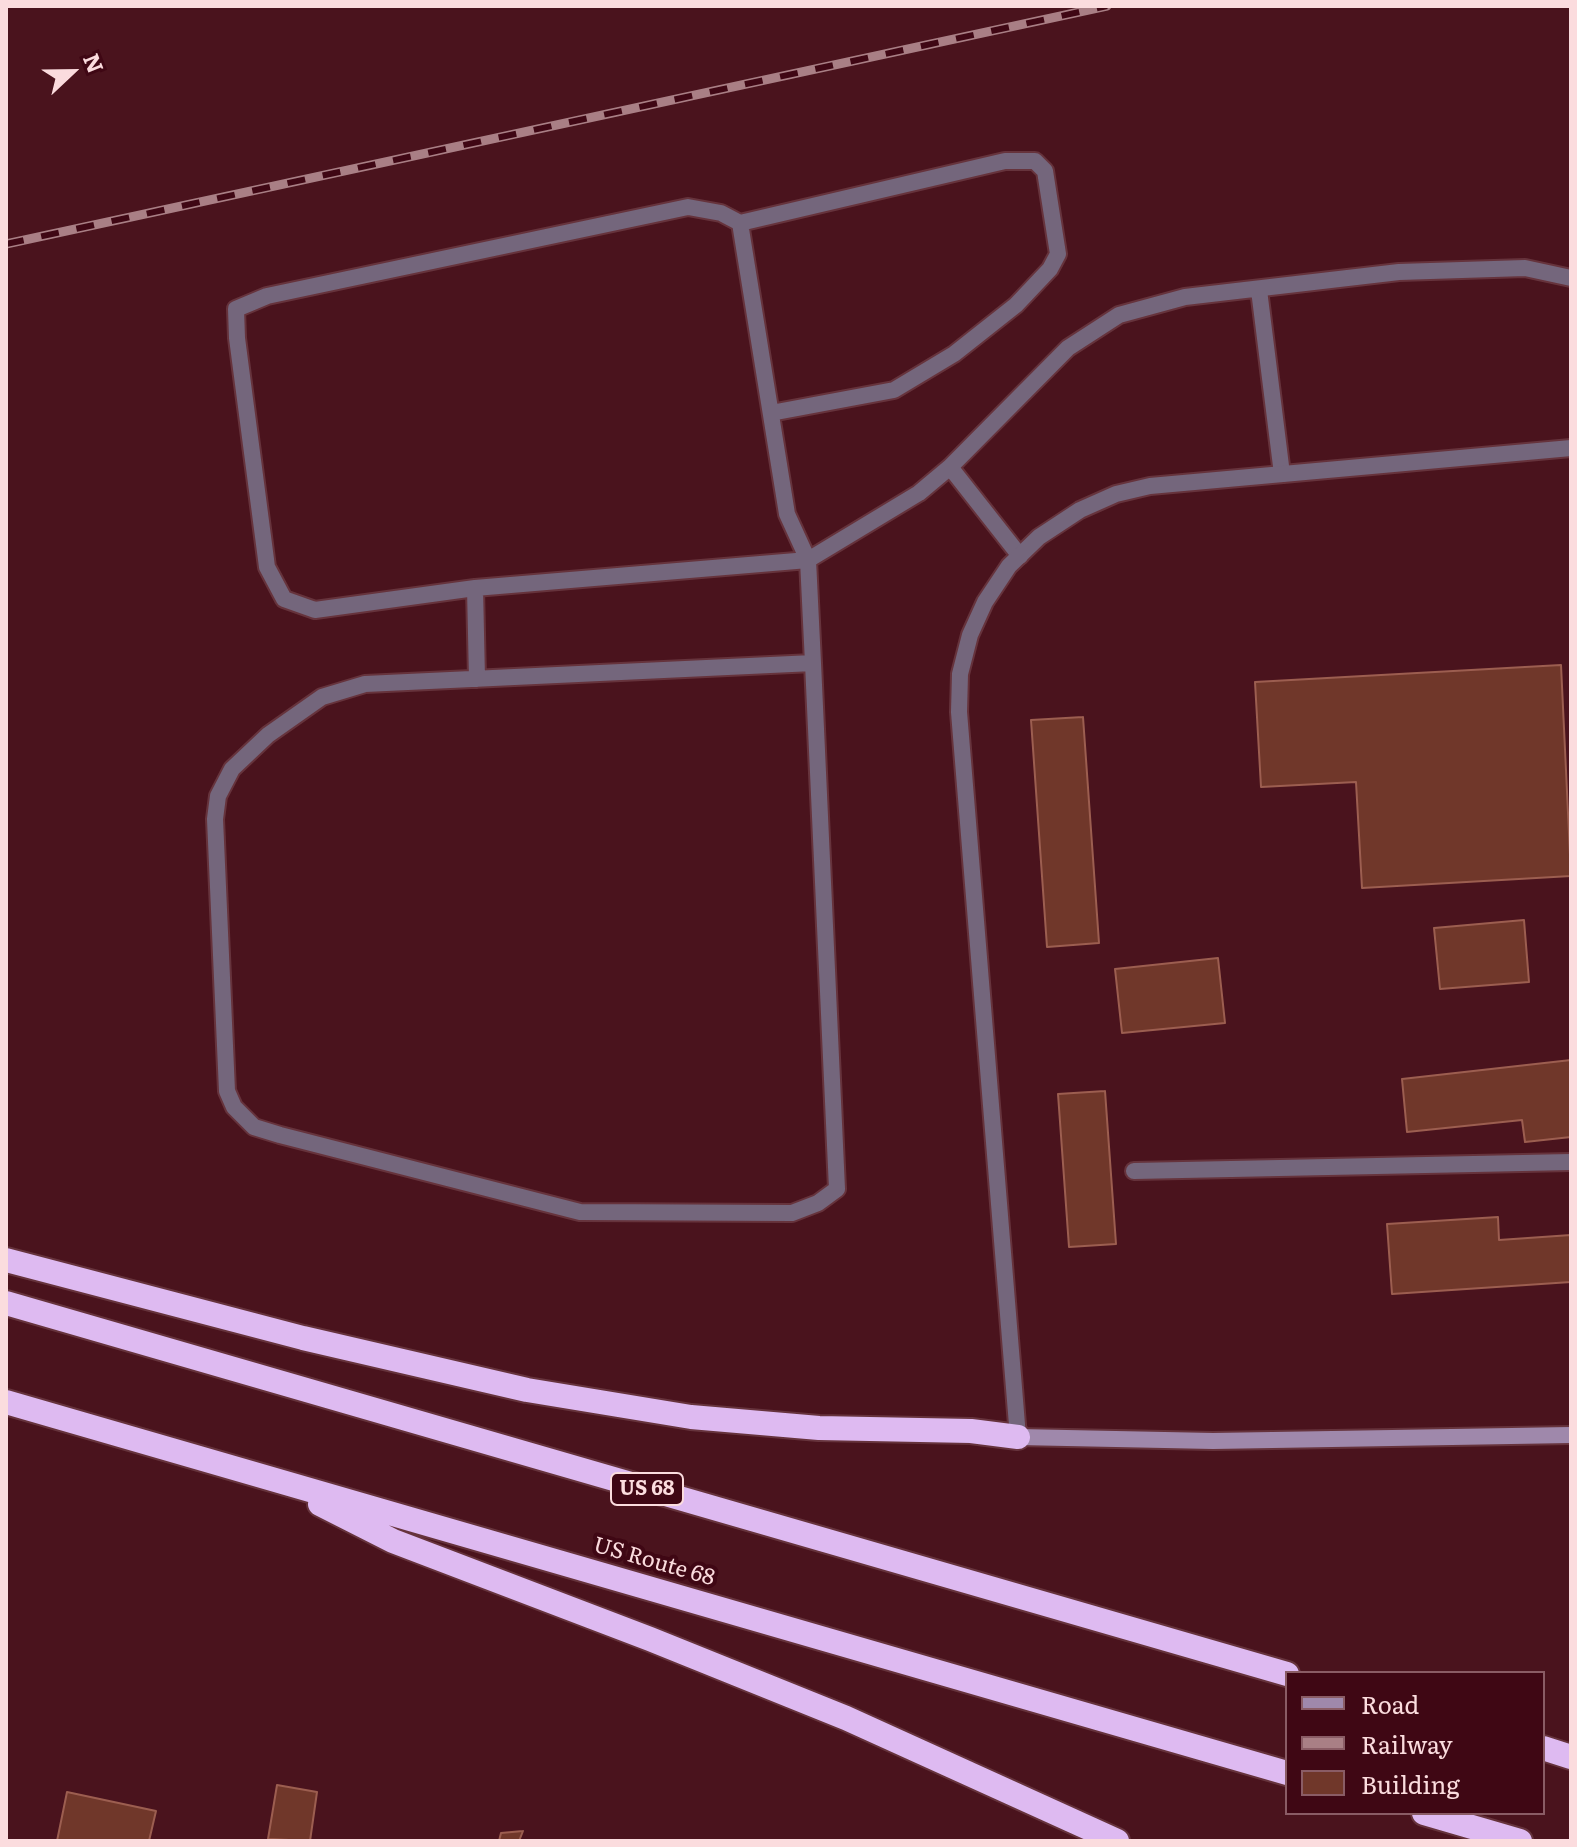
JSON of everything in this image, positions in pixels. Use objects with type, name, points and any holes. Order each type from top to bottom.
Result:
[{"type":"highway","points":[[6,1260],[303,1338],[527,1390],[691,1417],[819,1428],[971,1431],[1018,1437]]},
{"type":"highway","name":"US 68","points":[[6,1303],[1285,1673]]},
{"type":"highway","name":"US Route 68","points":[[6,1402],[1285,1772]]},
{"type":"highway","points":[[268,1477],[393,1541],[832,1712],[1117,1841]]},
{"type":"highway","points":[[1545,1749],[1571,1757]]},
{"type":"highway","points":[[1431,1815],[1520,1841]]},
{"type":"main road","points":[[1018,1437],[1213,1441],[1571,1435]]},
{"type":"street","points":[[771,413],[894,390],[954,354],[1016,305],[1050,269],[1058,254],[1045,171],[1035,161],[1005,161],[740,223],[721,213],[688,207],[267,296],[236,309],[237,338],[267,567],[284,599],[315,610],[475,588],[808,560],[919,493],[950,467],[1068,348],[1119,315],[1185,297],[1415,271],[1525,268],[1571,278]]},
{"type":"street","points":[[740,223],[787,514],[808,560],[813,663],[837,1189],[818,1203],[792,1213],[580,1212],[280,1135],[254,1127],[234,1107],[227,1091],[215,819],[218,796],[232,769],[268,735],[322,697],[365,684],[813,663]]},
{"type":"street","points":[[1259,290],[1282,474]]},
{"type":"street","points":[[1018,1437],[959,712],[960,674],[970,635],[985,602],[1009,566],[1039,537],[1080,510],[1116,494],[1150,486],[1571,448]]},
{"type":"street","points":[[950,467],[1020,556]]},
{"type":"street","points":[[475,588],[477,679]]},
{"type":"street","points":[[1134,1171],[1571,1162]]},
{"type":"building","points":[[1561,665],[1571,876],[1362,888],[1356,782],[1261,787],[1255,682]]},
{"type":"building","points":[[1083,717],[1099,943],[1047,947],[1031,720]]},
{"type":"building","points":[[1524,920],[1529,982],[1440,989],[1434,928]]},
{"type":"building","points":[[1218,958],[1225,1023],[1122,1033],[1115,969]]},
{"type":"building","points":[[1571,1060],[1571,1137],[1525,1142],[1522,1120],[1407,1132],[1402,1079]]},
{"type":"building","points":[[1105,1091],[1116,1244],[1069,1247],[1058,1094]]},
{"type":"building","points":[[1498,1217],[1499,1240],[1571,1235],[1571,1282],[1392,1294],[1387,1224]]},
{"type":"building","points":[[277,1785],[317,1792],[310,1841],[268,1839]]},
{"type":"building","points":[[67,1792],[156,1811],[149,1841],[57,1841]]},
{"type":"building","points":[[523,1831],[519,1841],[499,1841],[501,1833]]},
{"type":"railway","points":[[6,244],[1107,6]]}]
